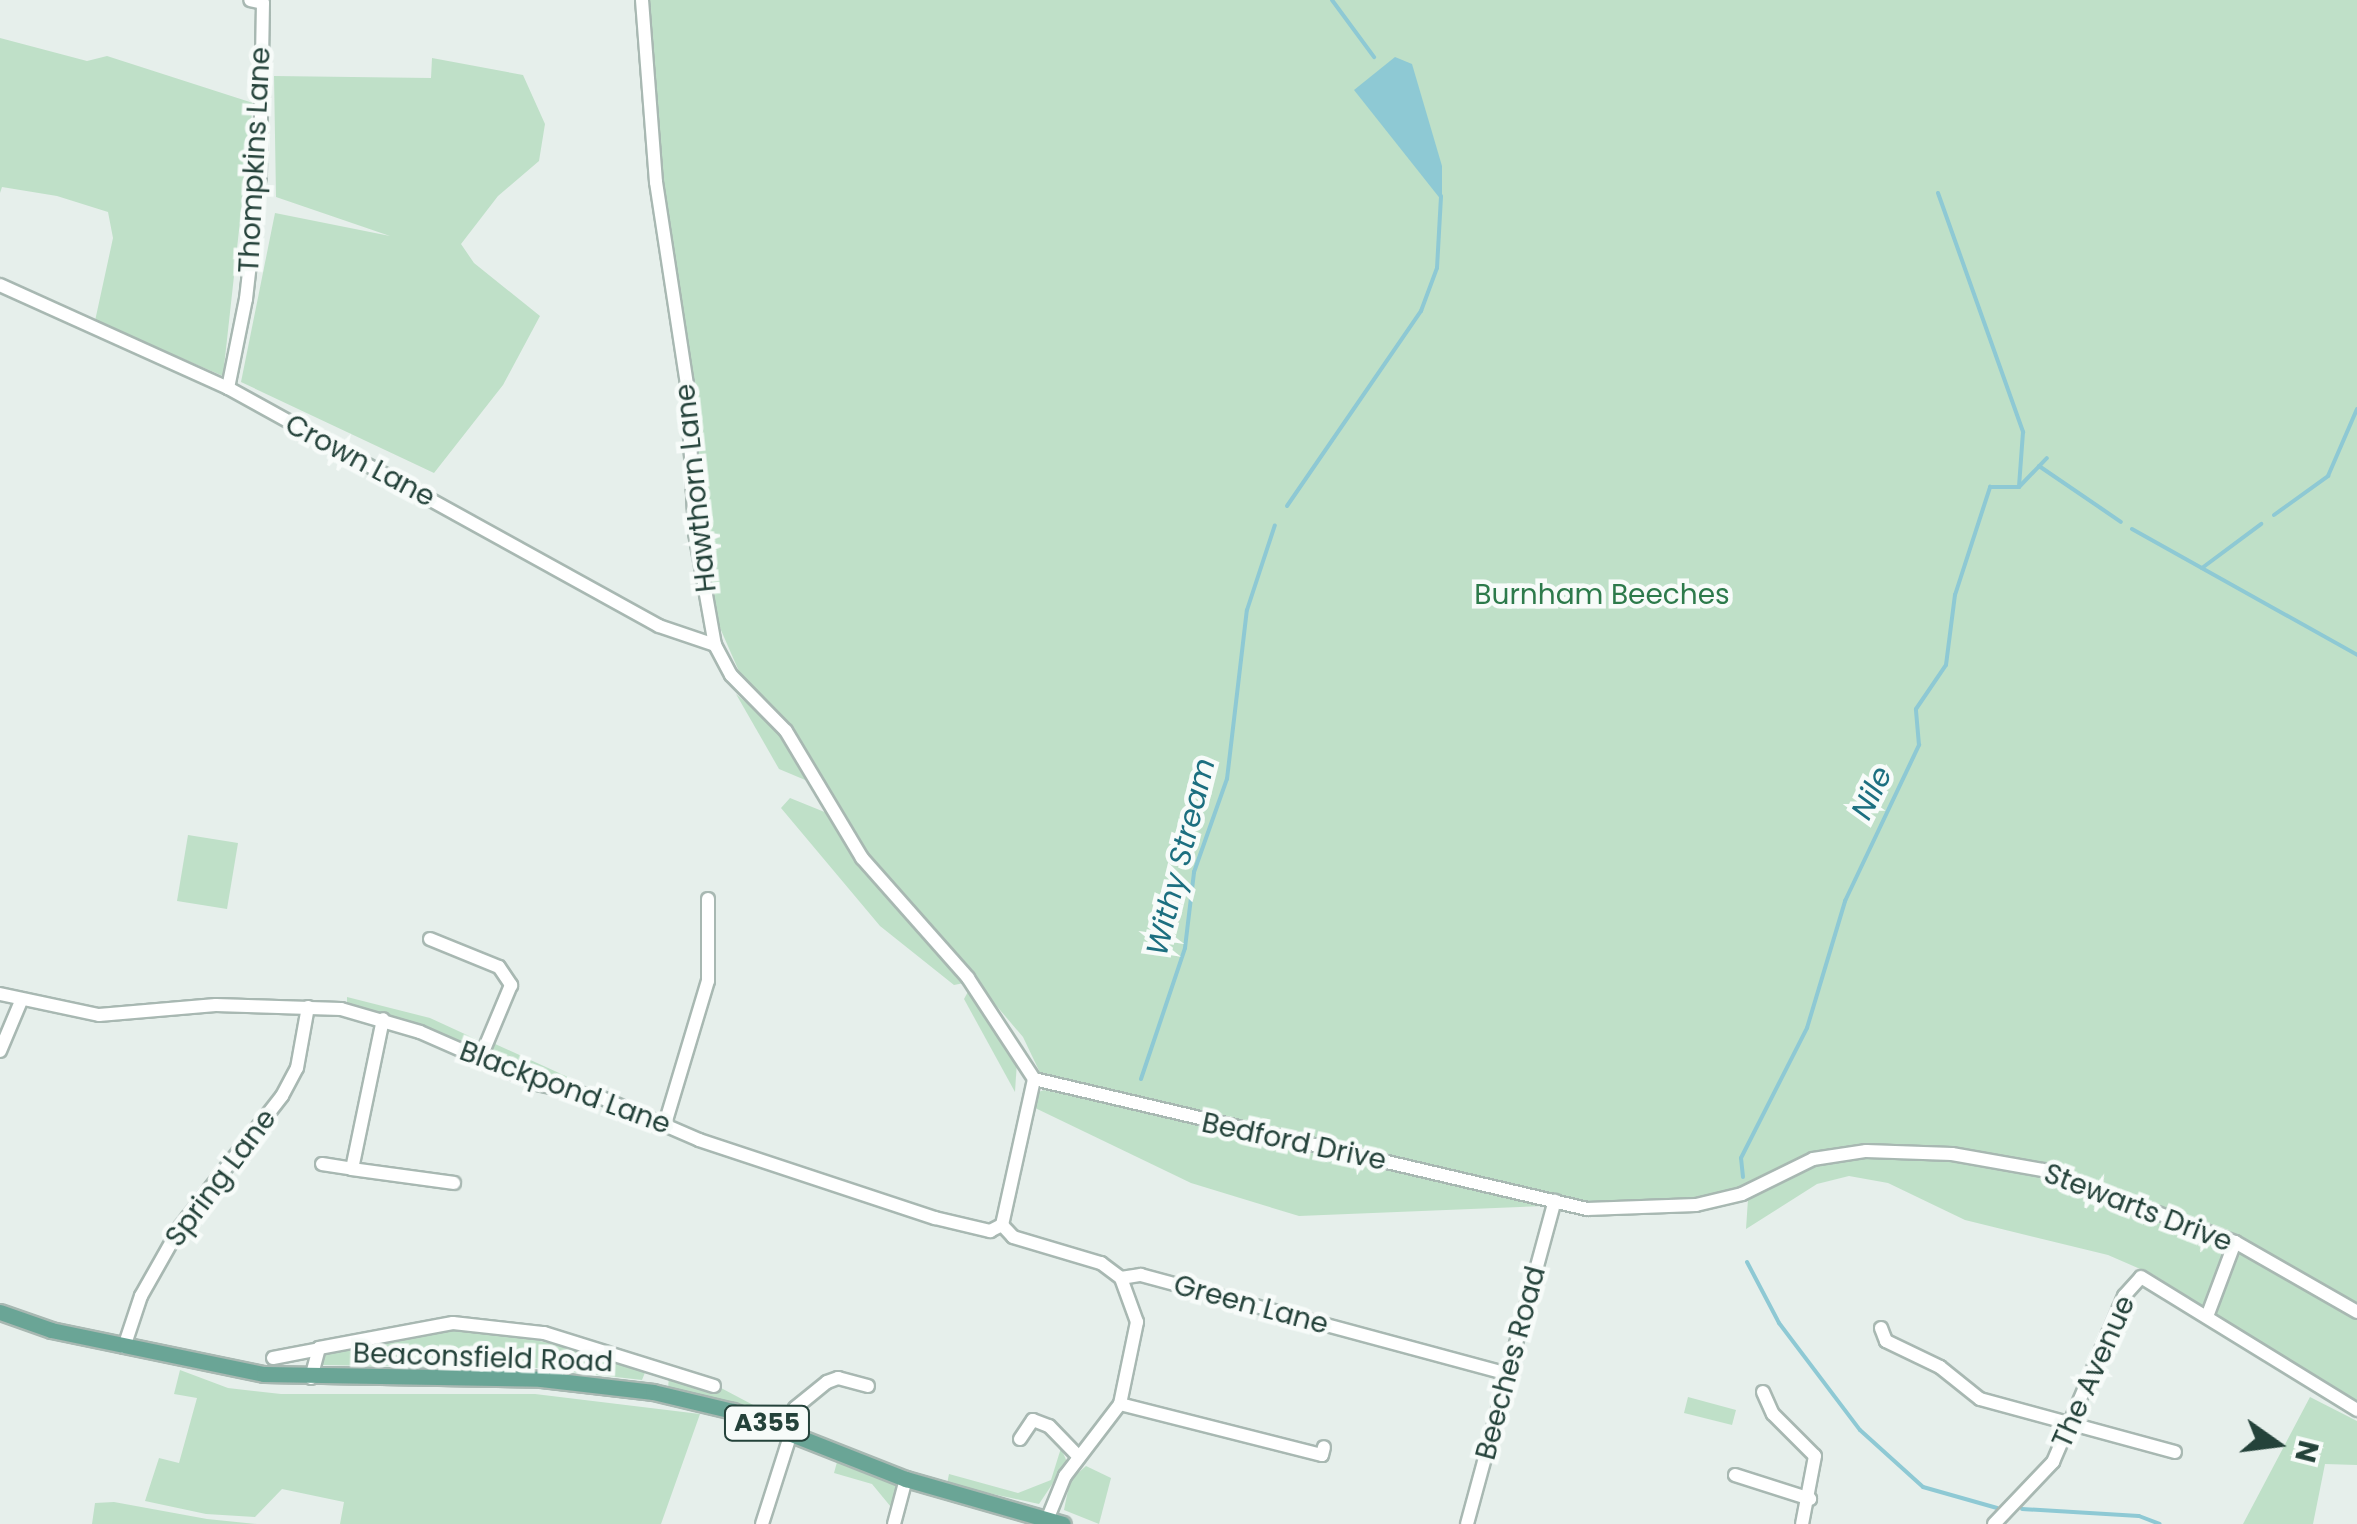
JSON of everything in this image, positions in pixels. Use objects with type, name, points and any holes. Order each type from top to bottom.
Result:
[{"type":"main road","name":"Beaconsfield Road","points":[[0,1312],[124,1347],[311,1378],[541,1379],[653,1392],[787,1431],[906,1479],[1055,1522]]},
{"type":"street","name":"Thompkins Lane","points":[[228,388],[246,299],[260,174],[262,3],[250,0]]},
{"type":"street","name":"Hawthorn Lane","points":[[642,0],[656,182],[687,384],[695,533],[715,645],[731,676],[786,731],[862,858],[968,978],[1034,1079]]},
{"type":"street","name":"Crown Lane","points":[[0,285],[228,388],[659,626],[715,645]]},
{"type":"street","points":[[664,1124],[708,981],[708,898]]},
{"type":"street","points":[[430,939],[499,967],[511,985],[480,1059]]},
{"type":"street","name":"Blackpond Lane","points":[[0,994],[99,1014],[308,1007],[383,1019],[480,1059],[934,1218],[990,1230],[1002,1225]]},
{"type":"street","points":[[0,1051],[21,1001]]},
{"type":"street","name":"Spring Lane","points":[[124,1347],[141,1296],[180,1227],[282,1096],[296,1068],[308,1007]]},
{"type":"street","points":[[352,1168],[383,1019]]},
{"type":"street","name":"Bedford Drive","points":[[1034,1079],[1555,1201]]},
{"type":"street","points":[[1002,1225],[1034,1079]]},
{"type":"street","name":"Stewarts Drive","points":[[1555,1201],[1588,1209],[1696,1204],[1742,1194],[1813,1159],[1917,1150],[2044,1170],[2235,1242],[2357,1312]]},
{"type":"street","points":[[322,1164],[454,1183]]},
{"type":"street","name":"Beeches Road","points":[[1467,1524],[1555,1201]]},
{"type":"street","name":"Green Lane","points":[[1002,1225],[1012,1237],[1101,1263],[1121,1278],[1141,1276],[1509,1374]]},
{"type":"street","points":[[2208,1314],[2235,1242]]},
{"type":"street","name":"The Avenue","points":[[1994,1524],[2053,1462],[2073,1425],[2124,1296],[2141,1276],[2208,1314],[2357,1410]]},
{"type":"street","points":[[1055,1522],[1079,1457],[1120,1404],[1137,1322],[1121,1278]]},
{"type":"street","name":"Beaconsfield Road","points":[[311,1378],[315,1350],[453,1323],[544,1333],[714,1386]]},
{"type":"street","points":[[1882,1328],[1886,1341],[1940,1366],[1980,1399],[2175,1452]]},
{"type":"street","points":[[273,1358],[315,1350]]},
{"type":"street","points":[[653,1392],[661,1367]]},
{"type":"street","points":[[762,1524],[795,1408],[827,1382],[838,1378],[868,1386]]},
{"type":"street","points":[[1763,1392],[1773,1414],[1815,1456],[1810,1499],[1802,1524]]},
{"type":"street","points":[[1120,1404],[1323,1456]]},
{"type":"street","points":[[1020,1439],[1033,1420],[1049,1426],[1079,1457]]},
{"type":"street","points":[[1735,1475],[1810,1499]]},
{"type":"street","points":[[894,1524],[906,1479]]},
{"type":"green space","name":"Burnham Beeches","points":[[645,0],[2357,0],[2357,1307],[2253,1247],[2147,1200],[2045,1167],[1962,1150],[1875,1147],[1806,1157],[1771,1180],[1689,1203],[1585,1201],[1044,1081],[1023,1037],[856,841],[788,725],[741,676],[717,621],[699,532]]},
{"type":"green space","points":[[0,38],[87,61],[107,56],[253,103],[223,376],[95,321],[113,238],[108,212],[57,196],[2,187],[0,193]]},
{"type":"green space","points":[[432,58],[523,75],[545,124],[539,161],[498,196],[461,244],[474,263],[540,316],[503,385],[434,473],[241,382],[275,213],[390,236],[276,197],[274,76],[431,78]]},
{"type":"green space","points":[[736,694],[779,730],[810,782],[779,769]]},
{"type":"green space","points":[[790,798],[827,813],[883,894],[964,983],[954,985],[880,926],[781,808]]},
{"type":"green space","points":[[188,835],[238,843],[227,909],[177,901]]},
{"type":"green space","points":[[970,988],[1017,1061],[1015,1092],[964,999]]},
{"type":"green space","points":[[347,997],[430,1018],[480,1041],[465,1046],[347,1005]]},
{"type":"green space","points":[[493,1043],[581,1083],[580,1089],[492,1058]]},
{"type":"green space","points":[[1044,1090],[1427,1174],[1545,1206],[1299,1216],[1191,1183],[1031,1106],[1033,1094]]},
{"type":"green space","points":[[1866,1154],[1936,1156],[2054,1178],[2236,1249],[2357,1317],[2357,1402],[2316,1383],[2154,1275],[2108,1255],[1965,1220],[1888,1183],[1849,1176],[1817,1184],[1746,1229],[1748,1199],[1833,1158]]},
{"type":"green space","points":[[430,1330],[495,1331],[648,1365],[642,1380],[474,1361],[442,1367],[322,1365],[323,1351]]},
{"type":"green space","points":[[180,1370],[228,1388],[281,1394],[535,1394],[700,1414],[661,1524],[340,1524],[344,1502],[282,1489],[255,1517],[206,1514],[145,1501],[159,1458],[179,1463],[197,1398],[174,1394]]},
{"type":"green space","points":[[669,1376],[701,1390],[721,1388],[757,1407],[668,1389]]},
{"type":"green space","points":[[1688,1397],[1736,1410],[1732,1425],[1684,1413]]},
{"type":"green space","points":[[2310,1397],[2357,1421],[2357,1465],[2325,1464],[2313,1524],[2243,1524]]},
{"type":"green space","points":[[1061,1448],[1067,1462],[1039,1504],[947,1484],[949,1474],[1018,1493],[1051,1480]]},
{"type":"green space","points":[[837,1462],[895,1485],[895,1504],[891,1507],[872,1484],[834,1473]]},
{"type":"green space","points":[[1086,1466],[1111,1478],[1099,1524],[1064,1510],[1070,1480]]},
{"type":"green space","points":[[114,1502],[257,1524],[92,1524],[95,1503]]},
{"type":"water","points":[[1395,57],[1412,64],[1442,166],[1442,201],[1354,90]]},
{"type":"waterway","name":"Withy Stream","points":[[1332,0],[1374,57]]},
{"type":"waterway","points":[[1938,193],[2023,432],[2019,487]]},
{"type":"waterway","name":"Withy Stream","points":[[1287,506],[1421,311],[1437,268],[1441,196]]},
{"type":"waterway","points":[[2274,515],[2328,476],[2357,409]]},
{"type":"waterway","name":"Nile","points":[[1743,1177],[1741,1158],[1807,1028],[1845,901],[1919,745],[1916,709],[1946,665],[1955,595],[1990,487],[2019,487],[2047,458]]},
{"type":"waterway","points":[[2039,466],[2121,522]]},
{"type":"waterway","points":[[2202,568],[2261,524]]},
{"type":"waterway","name":"Withy Stream","points":[[1141,1079],[1185,948],[1194,872],[1227,779],[1247,610],[1275,525]]},
{"type":"waterway","points":[[2132,529],[2357,655]]},
{"type":"waterway","points":[[1747,1262],[1779,1323],[1860,1430],[1923,1487],[1997,1508]]},
{"type":"waterway","points":[[2022,1509],[2139,1516],[2160,1524]]}]
